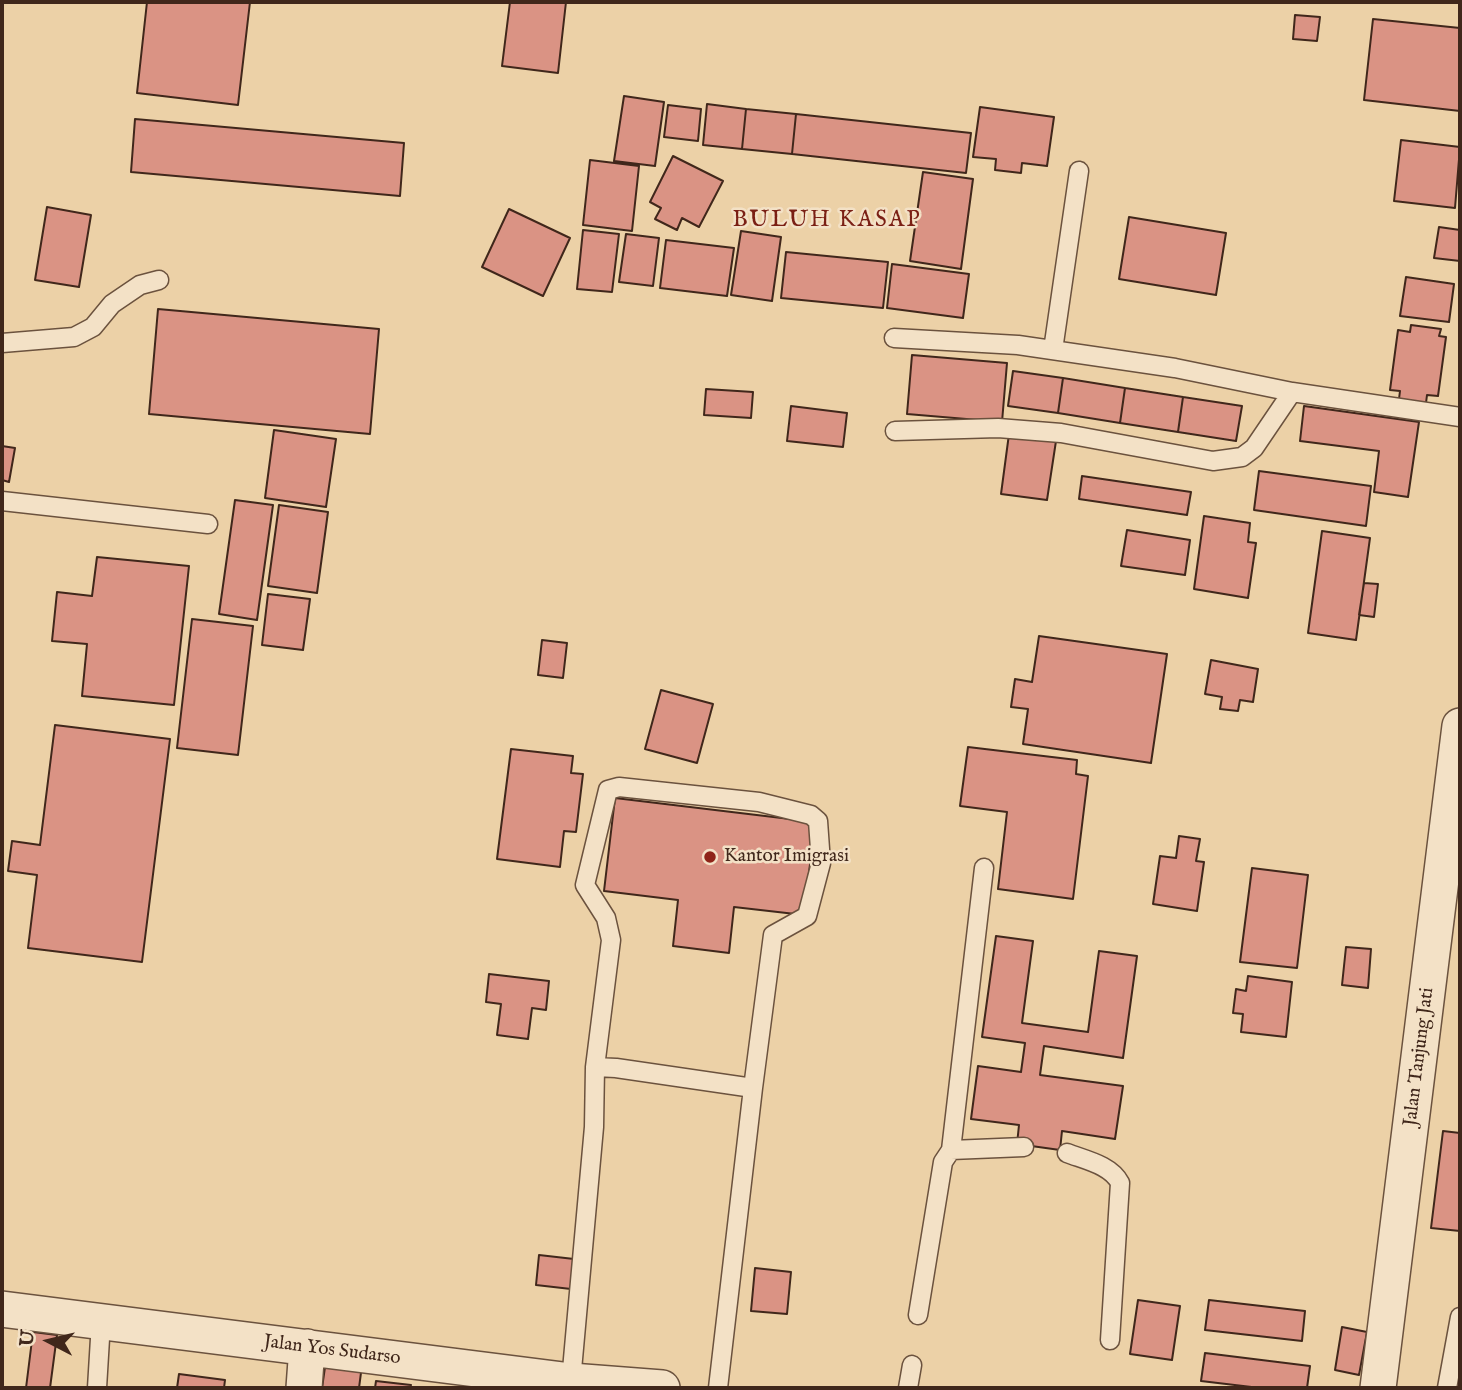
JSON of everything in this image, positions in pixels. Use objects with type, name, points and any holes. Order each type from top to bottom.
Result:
[{"type":"street","name":"Jalan Tanjung Jati","points":[[1378,1388],[1460,726]]},
{"type":"street","name":"Jalan Yos Sudarso","points":[[2,1309],[571,1381],[662,1388]]},
{"type":"street","points":[[304,1388],[307,1347]]},
{"type":"lane","points":[[1053,350],[1079,171]]},
{"type":"lane","points":[[2,343],[74,337],[93,327],[112,304],[140,285],[159,280]]},
{"type":"lane","points":[[894,338],[1018,345],[1175,368],[1293,392],[1460,416]]},
{"type":"lane","points":[[895,431],[998,428],[1048,432],[1213,461],[1242,457],[1254,449],[1293,392]]},
{"type":"lane","points":[[2,501],[208,523]]},
{"type":"lane","points":[[571,1381],[594,1127],[595,1067],[611,940],[606,918],[585,885],[608,790],[619,787],[759,802],[811,815],[818,821],[821,863],[807,916],[773,935],[752,1088],[718,1388]]},
{"type":"lane","points":[[918,1315],[940,1174],[951,1150],[984,868]]},
{"type":"lane","points":[[595,1067],[752,1088]]},
{"type":"lane","points":[[951,1150],[1024,1147]]},
{"type":"lane","points":[[1067,1153],[1104,1167],[1116,1174],[1120,1183],[1110,1340]]},
{"type":"lane","points":[[1447,1388],[1460,1317]]},
{"type":"lane","points":[[97,1388],[101,1322]]},
{"type":"lane","points":[[908,1388],[912,1365]]},
{"type":"building","points":[[147,2],[250,2],[238,105],[137,93]]},
{"type":"building","points":[[510,2],[566,2],[558,73],[502,66]]},
{"type":"building","points":[[1295,15],[1320,17],[1317,41],[1293,39]]},
{"type":"building","points":[[1373,19],[1460,28],[1460,111],[1364,100]]},
{"type":"building","points":[[624,96],[664,102],[655,166],[614,161]]},
{"type":"building","points":[[707,104],[746,109],[742,149],[703,145]]},
{"type":"building","points":[[668,105],[701,109],[698,141],[664,137]]},
{"type":"building","points":[[980,107],[1054,117],[1047,166],[1022,163],[1021,173],[995,170],[996,159],[973,157]]},
{"type":"building","points":[[746,109],[796,114],[792,154],[742,149]]},
{"type":"building","points":[[796,114],[971,133],[966,173],[792,154]]},
{"type":"building","points":[[135,119],[404,143],[400,196],[131,172]]},
{"type":"building","points":[[1401,140],[1460,147],[1455,208],[1394,201]]},
{"type":"building","points":[[673,156],[723,181],[699,227],[682,218],[677,230],[655,219],[661,208],[650,202]]},
{"type":"building","points":[[590,160],[639,166],[632,231],[583,225]]},
{"type":"building","points":[[923,172],[973,179],[961,269],[910,261]]},
{"type":"building","points":[[47,207],[91,215],[79,287],[35,280]]},
{"type":"building","points":[[509,209],[570,238],[543,296],[482,267]]},
{"type":"building","points":[[1129,217],[1226,233],[1216,295],[1119,279]]},
{"type":"building","points":[[1439,227],[1460,230],[1460,261],[1434,258]]},
{"type":"building","points":[[583,230],[619,234],[612,292],[577,289]]},
{"type":"building","points":[[741,231],[781,237],[772,301],[731,295]]},
{"type":"building","points":[[626,234],[659,238],[653,286],[619,282]]},
{"type":"building","points":[[666,240],[734,248],[727,296],[660,288]]},
{"type":"building","points":[[786,252],[888,262],[883,308],[781,298]]},
{"type":"building","points":[[892,264],[969,274],[963,318],[887,308]]},
{"type":"building","points":[[1406,277],[1454,284],[1449,322],[1400,316]]},
{"type":"building","points":[[158,309],[379,329],[370,434],[149,414]]},
{"type":"building","points":[[1411,325],[1441,329],[1439,336],[1446,337],[1438,396],[1427,395],[1426,403],[1399,399],[1400,391],[1390,390],[1398,330],[1410,332]]},
{"type":"building","points":[[912,355],[1007,363],[1002,422],[907,414]]},
{"type":"building","points":[[1013,371],[1063,378],[1058,413],[1008,406]]},
{"type":"building","points":[[1063,378],[1125,388],[1120,423],[1058,413]]},
{"type":"building","points":[[1125,388],[1183,397],[1178,432],[1120,423]]},
{"type":"building","points":[[706,389],[753,392],[751,418],[704,415]]},
{"type":"building","points":[[1183,397],[1242,406],[1236,441],[1178,432]]},
{"type":"building","points":[[791,406],[847,413],[843,447],[787,441]]},
{"type":"building","points":[[1304,406],[1419,422],[1408,497],[1374,492],[1379,451],[1300,441]]},
{"type":"building","points":[[274,430],[336,439],[326,507],[265,498]]},
{"type":"building","points":[[1009,434],[1056,441],[1047,500],[1001,494]]},
{"type":"building","points":[[2,446],[15,448],[9,482],[2,480]]},
{"type":"building","points":[[1259,471],[1371,486],[1366,526],[1254,510]]},
{"type":"building","points":[[1082,476],[1191,492],[1187,515],[1079,499]]},
{"type":"building","points":[[235,500],[273,505],[257,620],[219,614]]},
{"type":"building","points":[[279,505],[328,512],[317,593],[268,586]]},
{"type":"building","points":[[1204,516],[1250,523],[1248,542],[1256,543],[1248,598],[1194,589]]},
{"type":"building","points":[[1127,530],[1190,540],[1185,575],[1121,566]]},
{"type":"building","points":[[1322,531],[1370,538],[1356,640],[1308,633]]},
{"type":"building","points":[[97,557],[189,566],[174,705],[82,696],[87,644],[52,641],[57,592],[92,596]]},
{"type":"building","points":[[1364,583],[1378,584],[1374,617],[1359,615]]},
{"type":"building","points":[[268,594],[310,599],[303,650],[262,645]]},
{"type":"building","points":[[192,619],[253,626],[238,755],[177,748]]},
{"type":"building","points":[[1039,636],[1167,654],[1151,763],[1023,744],[1028,709],[1011,707],[1015,679],[1032,682]]},
{"type":"building","points":[[542,640],[567,643],[563,678],[538,675]]},
{"type":"building","points":[[1211,660],[1258,669],[1253,702],[1240,700],[1238,711],[1220,709],[1222,697],[1205,694]]},
{"type":"building","points":[[661,690],[713,704],[697,763],[645,749]]},
{"type":"building","points":[[55,725],[170,739],[142,962],[28,948],[37,875],[8,871],[12,841],[40,845]]},
{"type":"building","points":[[968,747],[1077,760],[1076,774],[1088,776],[1073,899],[998,889],[1007,812],[960,806]]},
{"type":"building","points":[[511,749],[573,756],[571,773],[583,774],[576,832],[564,831],[560,867],[497,859]]},
{"type":"building","name":"Kantor Imigrasi","points":[[615,798],[815,822],[804,915],[734,907],[729,953],[673,946],[678,900],[604,891]]},
{"type":"building","points":[[1179,836],[1200,839],[1196,861],[1204,862],[1197,911],[1153,904],[1160,856],[1176,858]]},
{"type":"building","points":[[1252,868],[1308,875],[1297,968],[1240,962]]},
{"type":"building","points":[[996,936],[1033,941],[1022,1023],[1088,1032],[1099,951],[1137,956],[1123,1058],[1044,1046],[1040,1075],[1123,1086],[1115,1139],[1062,1131],[1060,1150],[1017,1144],[1019,1125],[971,1119],[978,1066],[1021,1072],[1025,1043],[982,1037]]},
{"type":"building","points":[[1346,947],[1371,949],[1368,988],[1342,985]]},
{"type":"building","points":[[489,974],[549,981],[546,1010],[532,1008],[528,1039],[497,1035],[501,1004],[486,1002]]},
{"type":"building","points":[[1248,976],[1292,982],[1286,1037],[1241,1032],[1243,1014],[1233,1013],[1236,989],[1246,991]]},
{"type":"building","points":[[1443,1131],[1460,1133],[1460,1231],[1431,1228]]},
{"type":"building","points":[[539,1255],[574,1259],[571,1289],[536,1285]]},
{"type":"building","points":[[755,1268],[791,1272],[787,1314],[751,1311]]},
{"type":"building","points":[[1138,1300],[1180,1306],[1172,1360],[1130,1354]]},
{"type":"building","points":[[1209,1300],[1305,1311],[1302,1341],[1205,1330]]},
{"type":"building","points":[[1342,1327],[1367,1332],[1359,1375],[1335,1370]]},
{"type":"building","points":[[33,1332],[57,1335],[50,1388],[26,1388]]},
{"type":"building","points":[[1205,1353],[1310,1366],[1307,1388],[1260,1388],[1201,1381]]},
{"type":"building","points":[[326,1360],[362,1365],[359,1388],[322,1388]]},
{"type":"building","points":[[179,1374],[225,1380],[224,1388],[177,1388]]},
{"type":"building","points":[[376,1381],[411,1385],[410,1388],[375,1388]]},
{"type":"place","name":"Kantor Imigrasi","points":[[710,857]]},
{"type":"district","name":"BULUH KASAP","points":[[827,221]]}]
